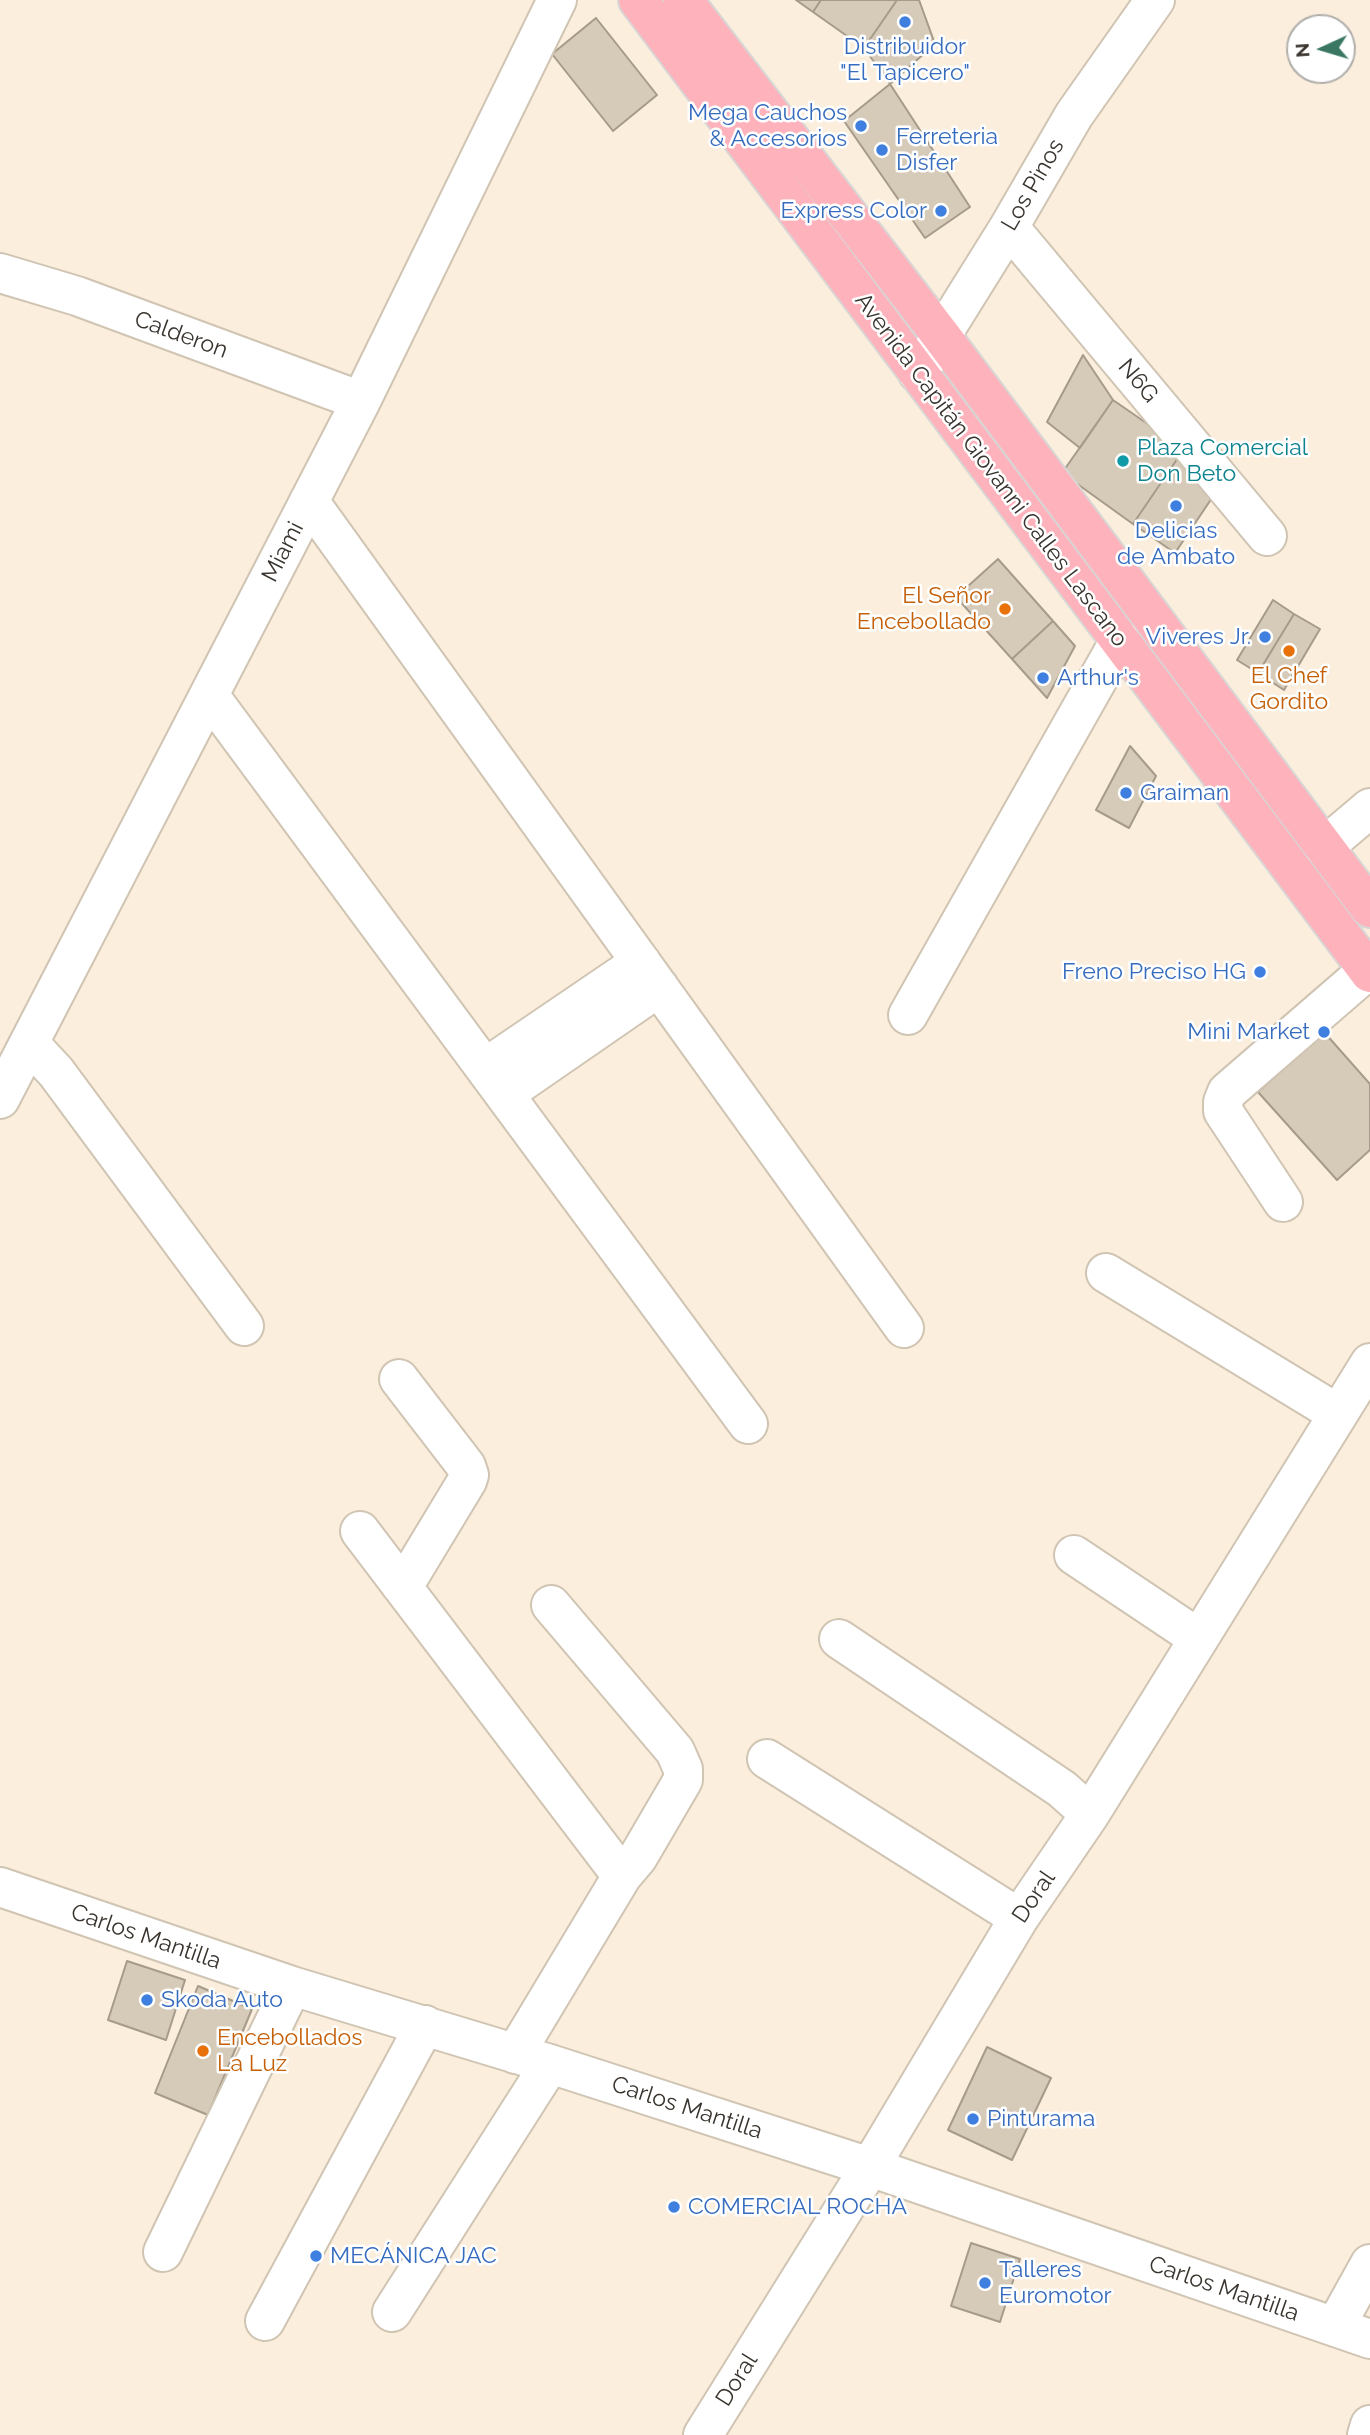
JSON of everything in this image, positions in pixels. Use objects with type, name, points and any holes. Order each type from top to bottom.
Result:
[{"type":"main road","name":"Avenida Capitán Giovanni Calles Lascano","points":[[638,0],[1369,972]]},
{"type":"main road","name":"Avenida Capitán Giovanni Calles Lascano","points":[[683,0],[942,337],[1370,908]]},
{"type":"street","name":"Miami","points":[[0,1099],[361,401],[556,0]]},
{"type":"street","name":"Los Pinos","points":[[918,373],[1009,227],[1074,115],[1155,0]]},
{"type":"street","name":"N6G","points":[[1009,227],[1267,536]]},
{"type":"street","name":"Calderon","points":[[0,273],[77,296],[361,401]]},
{"type":"street","points":[[309,501],[904,1328]]},
{"type":"street","points":[[908,1015],[1120,640]]},
{"type":"street","points":[[209,695],[748,1424]]},
{"type":"street","points":[[1324,846],[1370,808]]},
{"type":"street","points":[[1283,1202],[1223,1111],[1223,1102],[1227,1092],[1369,972]]},
{"type":"street","points":[[495,1081],[650,974]]},
{"type":"street","points":[[29,1043],[56,1072],[244,1326]]},
{"type":"street","points":[[1106,1273],[1338,1414]]},
{"type":"street","name":"Doral","points":[[702,2435],[870,2167],[1019,1918],[1090,1814],[1370,1363]]},
{"type":"street","points":[[399,1379],[466,1466],[469,1475],[408,1577],[400,1584]]},
{"type":"street","points":[[360,1531],[622,1876]]},
{"type":"street","points":[[1074,1555],[1198,1639]]},
{"type":"street","points":[[392,2312],[532,2059],[622,1876],[638,1857],[683,1780],[683,1769],[675,1751],[551,1605]]},
{"type":"street","points":[[839,1639],[1062,1788],[1090,1814]]},
{"type":"street","points":[[767,1759],[1019,1918]]},
{"type":"street","name":"Carlos Mantilla","points":[[0,1887],[292,1986],[425,2025],[870,2167],[1353,2333]]},
{"type":"street","points":[[163,2252],[292,1986]]},
{"type":"street","points":[[265,2321],[425,2025]]},
{"type":"street","points":[[1353,2333],[1370,2264]]},
{"type":"street","points":[[1367,2435],[1370,2425]]},
{"type":"building","points":[[796,0],[821,0],[813,12]]},
{"type":"building","points":[[821,0],[897,0],[864,48],[813,12]]},
{"type":"building","name":"Distribuidor \"El Tapicero\"","points":[[897,0],[919,0],[935,44],[890,84],[864,48]]},
{"type":"building","points":[[596,18],[657,95],[613,131],[552,54]]},
{"type":"building","points":[[890,84],[970,207],[925,238],[844,121]]},
{"type":"building","points":[[1083,355],[1113,400],[1080,448],[1047,422]]},
{"type":"building","name":"Plaza Comercial Don Beto","points":[[1113,400],[1184,449],[1133,524],[1062,473]]},
{"type":"building","name":"Delicias de Ambato","points":[[1184,449],[1218,489],[1175,553],[1133,524]]},
{"type":"building","name":"El Señor Encebollado","points":[[998,559],[1053,621],[1012,659],[956,597]]},
{"type":"building","name":"Viveres Jr.","points":[[1273,600],[1294,614],[1258,673],[1237,660]]},
{"type":"building","name":"El Chef Gordito","points":[[1294,614],[1320,629],[1284,690],[1258,673]]},
{"type":"building","name":"Arthur's","points":[[1053,621],[1075,646],[1047,698],[1012,659]]},
{"type":"building","name":"Graiman","points":[[1130,746],[1156,776],[1129,828],[1096,810]]},
{"type":"building","points":[[1324,1032],[1370,1084],[1370,1150],[1337,1180],[1258,1092]]},
{"type":"building","name":"Skoda Auto","points":[[127,1961],[185,1980],[166,2040],[108,2020]]},
{"type":"building","name":"Encebollados La Luz","points":[[198,1986],[252,2009],[208,2115],[155,2093]]},
{"type":"building","points":[[987,2047],[1051,2078],[1012,2160],[948,2130]]},
{"type":"building","name":"Talleres Euromotor","points":[[971,2243],[1020,2259],[1000,2322],[951,2306]]},
{"type":"place","name":"Distribuidor \"El Tapicero\"","points":[[905,22]]},
{"type":"place","name":"Mega Cauchos & Accesorios","points":[[861,126]]},
{"type":"place","name":"Ferreteria Disfer","points":[[882,150]]},
{"type":"place","name":"Express Color","points":[[941,211]]},
{"type":"place","name":"Plaza Comercial Don Beto","points":[[1123,461]]},
{"type":"place","name":"Delicias de Ambato","points":[[1176,506]]},
{"type":"place","name":"El Señor Encebollado","points":[[1005,609]]},
{"type":"place","name":"Viveres Jr.","points":[[1265,637]]},
{"type":"place","name":"El Chef Gordito","points":[[1289,651]]},
{"type":"place","name":"Arthur's","points":[[1043,678]]},
{"type":"place","name":"Graiman","points":[[1126,793]]},
{"type":"place","name":"Freno Preciso HG","points":[[1260,972]]},
{"type":"place","name":"Mini Market","points":[[1324,1032]]},
{"type":"place","name":"Skoda Auto","points":[[147,2000]]},
{"type":"place","name":"Encebollados La Luz","points":[[203,2051]]},
{"type":"place","name":"Pinturama","points":[[973,2119]]},
{"type":"place","name":"COMERCIAL ROCHA","points":[[674,2207]]},
{"type":"place","name":"MECÁNICA JAC","points":[[316,2256]]},
{"type":"place","name":"Talleres Euromotor","points":[[985,2283]]}]
